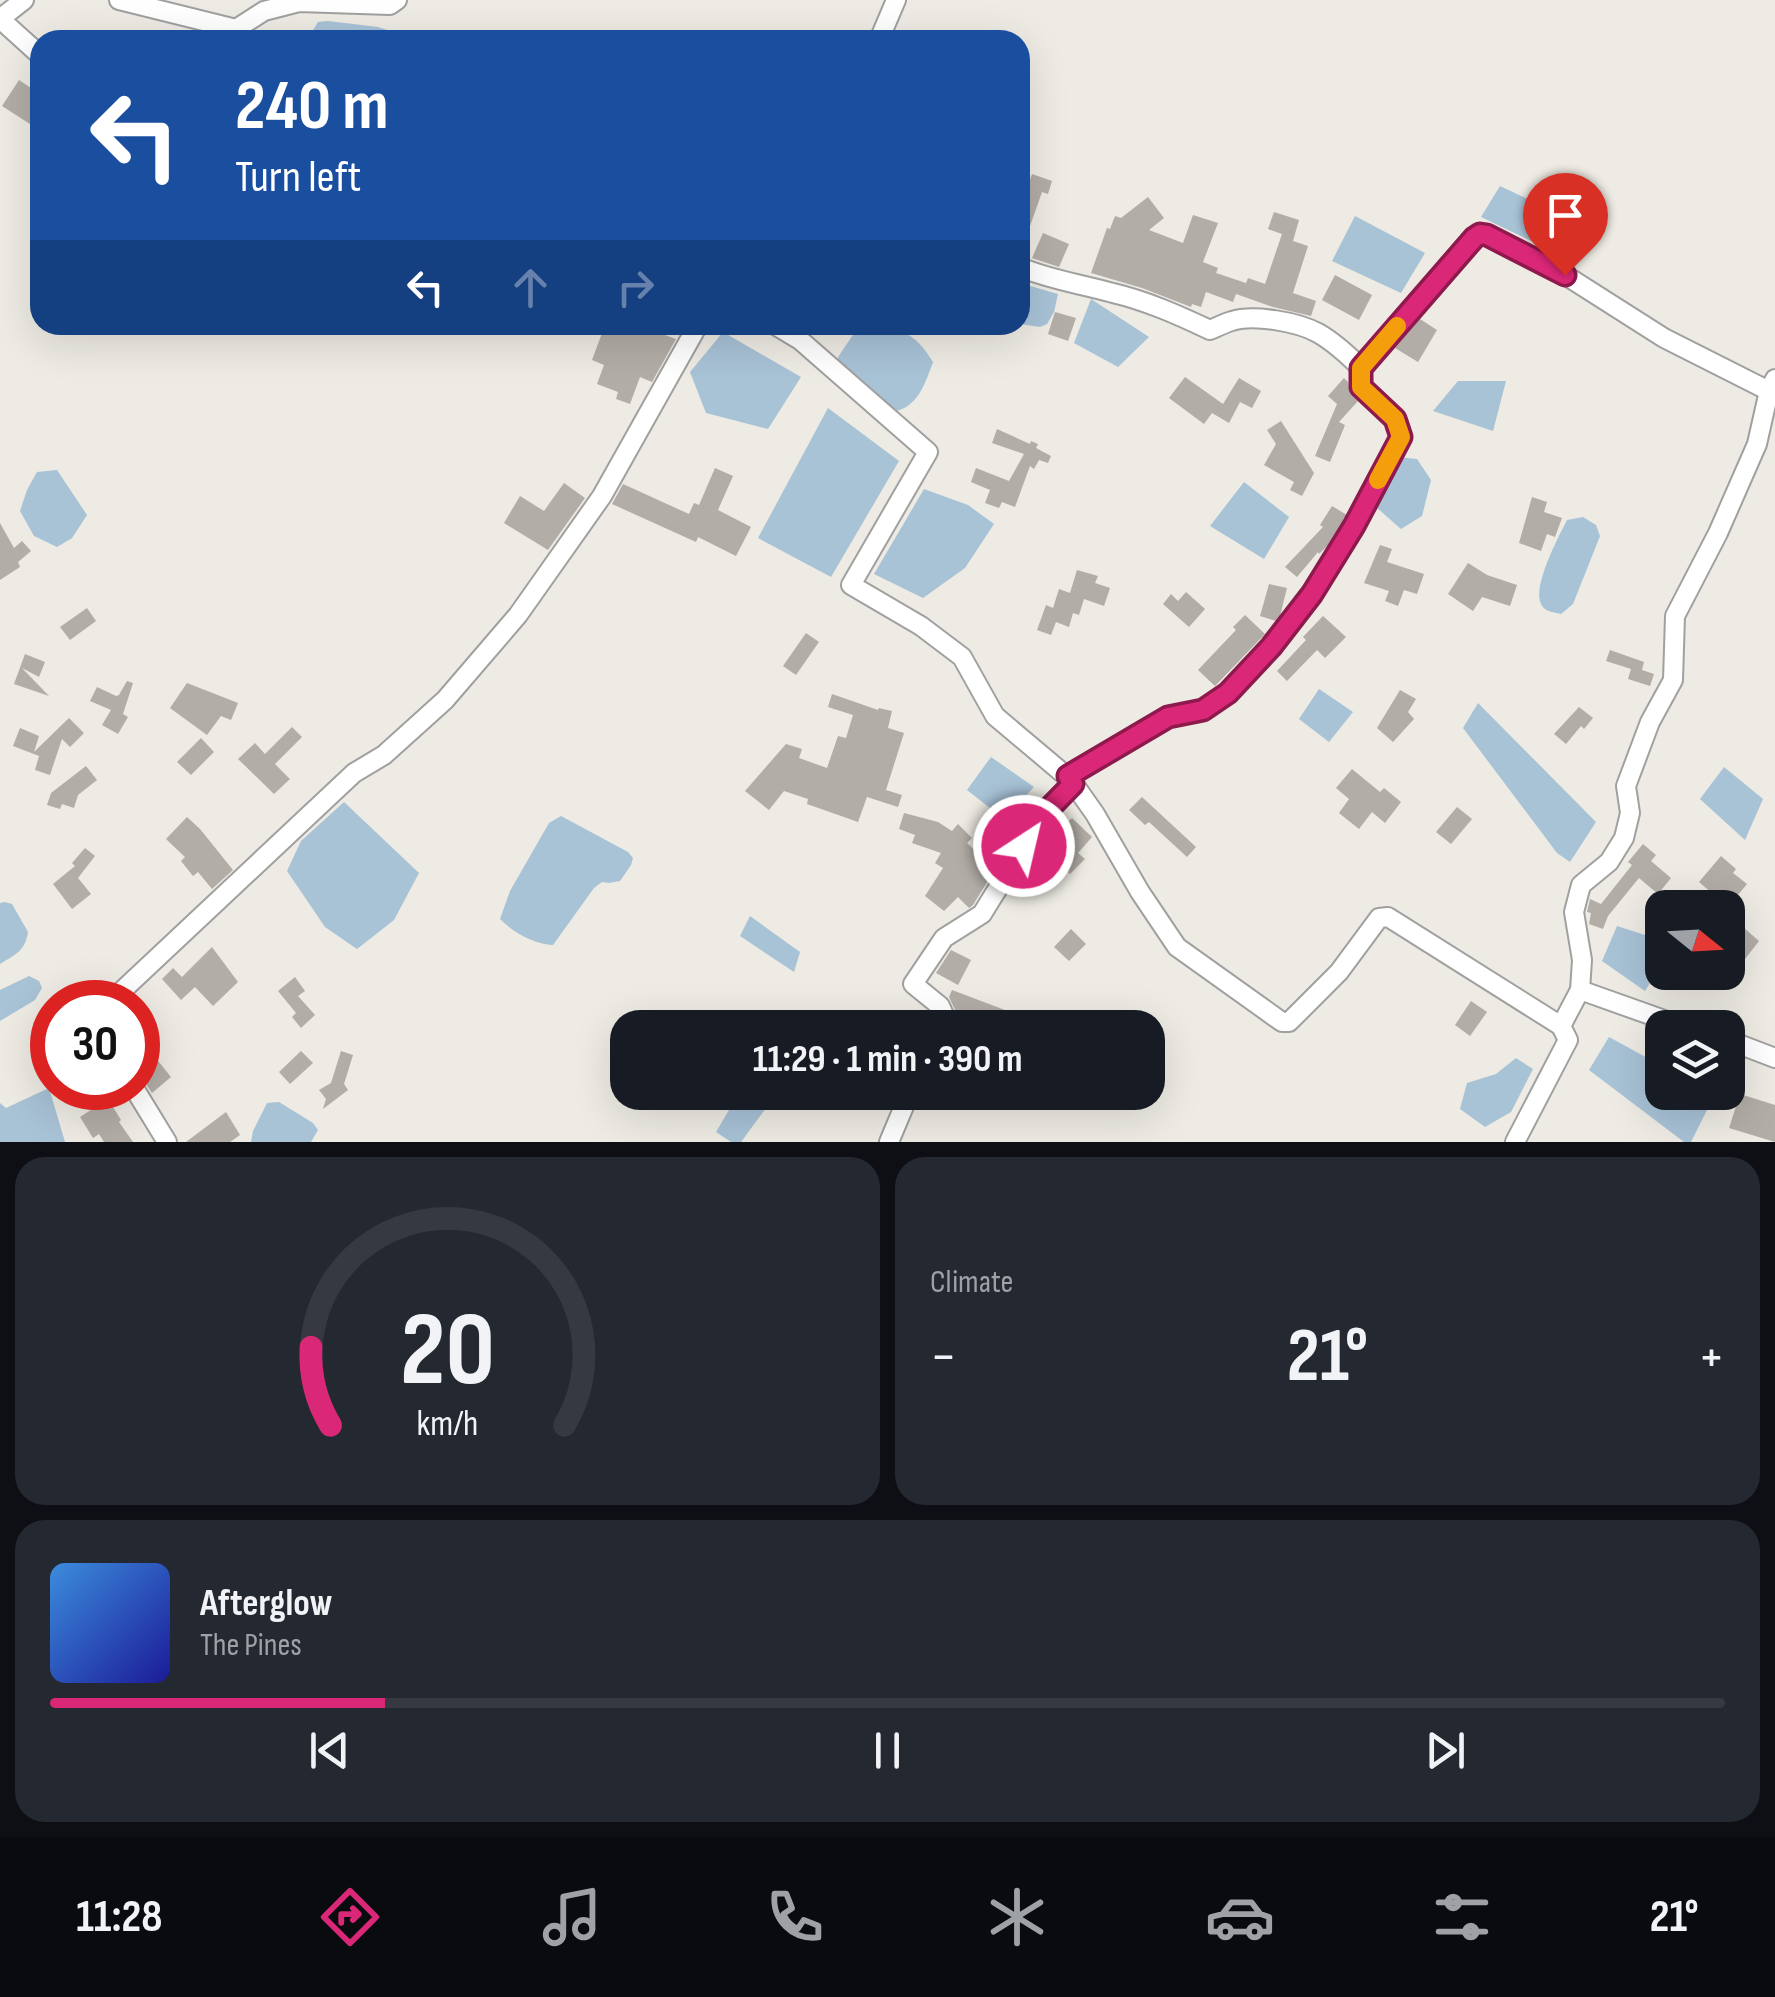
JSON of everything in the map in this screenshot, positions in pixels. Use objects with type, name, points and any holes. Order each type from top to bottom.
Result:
[{"type":"street","points":[[24,0],[0,18],[30,46]]},
{"type":"street","points":[[119,0],[228,29],[244,26],[264,11],[300,2],[390,5],[397,0]]},
{"type":"street","points":[[883,30],[896,0]]},
{"type":"street","points":[[942,1010],[914,984],[944,938],[982,914],[1024,846],[1028,830],[1070,780],[1168,717],[1203,710],[1228,693],[1271,647],[1312,594],[1354,526],[1401,437],[1395,419],[1361,387],[1361,368],[1480,234],[1565,275],[1664,338],[1772,385],[1758,444],[1675,616],[1673,680],[1650,722],[1626,786],[1630,813],[1624,838],[1608,862],[1582,885],[1574,912],[1582,960],[1580,990],[1560,1026]]},
{"type":"street","points":[[1030,272],[1158,306],[1210,330],[1236,320],[1268,319],[1300,326],[1318,333],[1361,368]]},
{"type":"street","points":[[133,980],[354,773],[384,755],[446,700],[518,615],[602,496],[685,335]]},
{"type":"street","points":[[792,335],[928,452],[852,585],[962,656],[995,716],[1070,780],[1177,948],[1282,1022],[1290,1022],[1339,972],[1378,918],[1388,917],[1560,1026],[1568,1040],[1516,1142]]},
{"type":"street","points":[[1580,990],[1645,1013]]},
{"type":"street","points":[[1745,1047],[1775,1058]]},
{"type":"street","points":[[147,1110],[167,1142]]},
{"type":"street","points":[[889,1142],[902,1110]]},
{"type":"water","points":[[328,21],[387,30],[313,30],[318,22]]},
{"type":"water","points":[[1500,186],[1576,222],[1550,250],[1481,217]]},
{"type":"water","points":[[1355,216],[1425,253],[1401,293],[1332,261]]},
{"type":"water","points":[[1030,286],[1058,294],[1054,312],[1047,324],[1030,326]]},
{"type":"water","points":[[1091,299],[1149,337],[1118,367],[1074,343]]},
{"type":"water","points":[[721,335],[728,335],[801,377],[768,429],[706,413],[690,372]]},
{"type":"water","points":[[853,335],[908,335],[933,362],[919,393],[909,405],[893,412],[838,372],[838,357]]},
{"type":"water","points":[[1458,381],[1506,381],[1493,431],[1433,411]]},
{"type":"water","points":[[828,408],[899,461],[831,577],[758,538]]},
{"type":"water","points":[[1397,457],[1417,459],[1431,480],[1422,516],[1401,529],[1376,507],[1385,476]]},
{"type":"water","points":[[57,470],[87,515],[72,538],[57,547],[34,536],[20,511],[37,472]]},
{"type":"water","points":[[1244,482],[1289,517],[1264,559],[1210,526]]},
{"type":"water","points":[[924,489],[968,505],[994,524],[965,568],[923,598],[874,574]]},
{"type":"water","points":[[1583,517],[1596,525],[1600,536],[1573,604],[1561,614],[1550,611],[1543,607],[1539,596],[1543,574],[1567,520]]},
{"type":"water","points":[[1319,689],[1353,712],[1329,742],[1299,719]]},
{"type":"water","points":[[1478,703],[1596,822],[1570,862],[1557,853],[1463,728]]},
{"type":"water","points":[[991,757],[1034,787],[1004,819],[967,790]]},
{"type":"water","points":[[1724,767],[1763,799],[1745,840],[1700,799]]},
{"type":"water","points":[[344,802],[419,873],[394,920],[357,949],[325,927],[287,871],[301,841]]},
{"type":"water","points":[[561,816],[633,858],[620,881],[602,882],[594,888],[553,945],[525,937],[500,919],[510,891],[549,823]]},
{"type":"water","points":[[0,903],[12,904],[28,932],[22,948],[0,964]]},
{"type":"water","points":[[750,916],[800,952],[794,972],[740,936]]},
{"type":"water","points":[[1617,926],[1645,935],[1645,991],[1602,961]]},
{"type":"water","points":[[29,976],[37,980],[30,980],[30,1003],[0,1021],[0,990]]},
{"type":"water","points":[[1609,1037],[1645,1057],[1645,1110],[1707,1110],[1691,1142],[1684,1142],[1589,1070]]},
{"type":"water","points":[[1516,1058],[1533,1069],[1511,1112],[1485,1127],[1460,1109],[1467,1083],[1496,1074]]},
{"type":"water","points":[[30,1097],[30,1110],[56,1110],[65,1142],[0,1142],[0,1103],[6,1108]]},
{"type":"water","points":[[279,1102],[313,1123],[318,1130],[311,1142],[251,1142],[267,1103]]},
{"type":"water","points":[[729,1110],[765,1110],[741,1142],[731,1142],[716,1132]]},
{"type":"building","points":[[19,80],[30,87],[30,124],[2,106]]},
{"type":"building","points":[[1032,174],[1052,181],[1048,194],[1042,192],[1030,226]]},
{"type":"building","points":[[1148,197],[1164,218],[1149,230],[1183,243],[1193,215],[1218,223],[1203,262],[1218,268],[1216,273],[1246,283],[1248,278],[1265,284],[1282,234],[1268,229],[1274,212],[1299,220],[1293,241],[1308,246],[1293,293],[1316,301],[1311,316],[1236,294],[1233,302],[1206,292],[1201,307],[1191,307],[1091,273],[1115,216],[1121,218]]},
{"type":"building","points":[[1043,233],[1069,244],[1059,267],[1032,258]]},
{"type":"building","points":[[1335,275],[1372,295],[1359,320],[1322,300]]},
{"type":"building","points":[[1055,312],[1076,318],[1068,341],[1048,334]]},
{"type":"building","points":[[1420,319],[1437,330],[1418,362],[1395,348]]},
{"type":"building","points":[[601,335],[665,335],[676,339],[652,382],[640,377],[630,404],[616,399],[618,392],[597,384],[604,365],[592,360]]},
{"type":"building","points":[[1185,377],[1223,404],[1239,378],[1261,391],[1252,408],[1240,402],[1229,423],[1212,413],[1204,424],[1169,398]]},
{"type":"building","points":[[1344,378],[1358,401],[1339,422],[1345,425],[1330,462],[1315,456],[1337,404],[1328,396]]},
{"type":"building","points":[[1281,421],[1314,473],[1302,496],[1290,490],[1294,482],[1264,465],[1276,444],[1267,430]]},
{"type":"building","points":[[997,429],[1038,444],[1036,448],[1051,456],[1048,463],[1039,460],[1034,469],[1030,466],[1015,507],[1002,502],[999,508],[985,503],[990,490],[971,482],[976,468],[1009,481],[1024,454],[992,443]]},
{"type":"building","points":[[715,468],[733,476],[718,510],[751,527],[736,556],[612,504],[623,484],[689,514],[694,503],[699,505]]},
{"type":"building","points":[[564,483],[585,498],[548,550],[504,523],[520,496],[544,511]]},
{"type":"building","points":[[1532,497],[1547,502],[1544,512],[1562,518],[1555,537],[1547,534],[1541,551],[1519,543]]},
{"type":"building","points":[[1332,506],[1347,515],[1328,545],[1297,577],[1285,567],[1323,527],[1320,525]]},
{"type":"building","points":[[0,523],[14,548],[22,541],[31,551],[18,562],[20,567],[0,580]]},
{"type":"building","points":[[1380,545],[1392,549],[1387,562],[1424,574],[1417,594],[1404,590],[1398,606],[1385,601],[1389,591],[1364,583]]},
{"type":"building","points":[[1468,563],[1487,575],[1517,585],[1510,606],[1482,597],[1473,611],[1448,594]]},
{"type":"building","points":[[1077,570],[1098,576],[1095,583],[1110,588],[1104,606],[1084,599],[1079,615],[1073,613],[1069,627],[1056,622],[1051,635],[1037,630],[1046,605],[1053,608],[1059,589],[1070,593]]},
{"type":"building","points":[[1269,584],[1287,588],[1276,621],[1260,616]]},
{"type":"building","points":[[1186,592],[1205,609],[1189,627],[1163,604],[1171,594],[1178,601]]},
{"type":"building","points":[[87,608],[96,621],[70,640],[60,627]]},
{"type":"building","points":[[1245,615],[1265,634],[1215,686],[1198,670]]},
{"type":"building","points":[[1323,616],[1346,637],[1325,658],[1317,650],[1287,681],[1277,671]]},
{"type":"building","points":[[806,633],[819,642],[796,675],[783,666]]},
{"type":"building","points":[[1610,650],[1644,662],[1642,670],[1654,674],[1650,686],[1628,679],[1631,669],[1606,661]]},
{"type":"building","points":[[25,654],[45,662],[39,677],[22,668],[49,696],[14,684]]},
{"type":"building","points":[[127,681],[133,683],[123,714],[128,717],[118,734],[102,725],[111,710],[90,701],[97,687],[116,696]]},
{"type":"building","points":[[187,683],[238,703],[231,720],[221,716],[207,735],[170,708]]},
{"type":"building","points":[[1400,690],[1416,699],[1408,712],[1414,719],[1393,742],[1377,728]]},
{"type":"building","points":[[832,694],[892,711],[888,728],[904,733],[886,790],[902,795],[898,807],[867,797],[858,822],[807,804],[808,799],[784,791],[769,810],[745,791],[786,744],[802,749],[799,758],[827,768],[838,736],[846,738],[853,715],[828,707]]},
{"type":"building","points":[[1579,707],[1593,718],[1566,744],[1554,734]]},
{"type":"building","points":[[69,718],[84,733],[70,747],[62,739],[50,775],[35,770],[39,756],[13,746],[20,728],[39,736],[34,752]]},
{"type":"building","points":[[292,727],[302,737],[275,764],[290,779],[274,794],[238,759],[255,743],[265,754]]},
{"type":"building","points":[[201,738],[214,752],[191,775],[177,762]]},
{"type":"building","points":[[86,766],[97,780],[78,795],[74,808],[47,805],[51,793]]},
{"type":"building","points":[[1352,769],[1380,792],[1384,788],[1401,802],[1385,823],[1372,812],[1359,829],[1339,813],[1349,799],[1336,788]]},
{"type":"building","points":[[1142,797],[1196,847],[1187,857],[1149,822],[1145,825],[1129,810]]},
{"type":"building","points":[[1457,807],[1472,819],[1451,844],[1436,832]]},
{"type":"building","points":[[904,813],[938,822],[952,831],[958,824],[972,838],[967,843],[995,869],[969,908],[958,897],[944,911],[925,896],[943,868],[935,863],[941,853],[912,843],[915,835],[899,829]]},
{"type":"building","points":[[187,817],[233,870],[212,889],[198,872],[193,876],[181,861],[185,857],[166,839]]},
{"type":"building","points":[[1072,818],[1092,837],[1078,853],[1085,859],[1070,874],[1058,863],[1039,882],[1026,869]]},
{"type":"building","points":[[1643,844],[1656,855],[1651,861],[1671,878],[1661,890],[1653,890],[1639,878],[1608,916],[1603,929],[1589,924],[1590,899],[1601,904],[1632,865],[1628,862]]},
{"type":"building","points":[[85,848],[95,856],[78,878],[91,894],[72,909],[53,884],[75,866],[72,863]]},
{"type":"building","points":[[1721,856],[1747,884],[1742,890],[1708,890],[1699,882]]},
{"type":"building","points":[[1071,929],[1086,944],[1069,961],[1054,947]]},
{"type":"building","points":[[1745,929],[1759,941],[1745,959]]},
{"type":"building","points":[[212,947],[238,982],[213,1006],[195,987],[181,1000],[162,979],[173,968],[182,977]]},
{"type":"building","points":[[951,950],[971,960],[958,985],[936,973]]},
{"type":"building","points":[[295,977],[305,991],[298,996],[315,1015],[301,1028],[292,1017],[296,1013],[278,991]]},
{"type":"building","points":[[952,990],[1005,1010],[955,1010],[949,997]]},
{"type":"building","points":[[1471,1001],[1487,1012],[1470,1036],[1455,1025]]},
{"type":"building","points":[[301,1051],[313,1063],[290,1084],[279,1072]]},
{"type":"building","points":[[341,1051],[353,1055],[344,1084],[348,1090],[323,1109],[326,1099],[319,1090],[331,1083]]},
{"type":"building","points":[[160,1063],[171,1077],[160,1086]]},
{"type":"building","points":[[1745,1096],[1775,1105],[1775,1142],[1729,1128],[1735,1110],[1745,1110]]},
{"type":"building","points":[[91,1110],[115,1110],[133,1142],[104,1142],[99,1134],[93,1138],[80,1117]]},
{"type":"building","points":[[226,1112],[240,1135],[230,1142],[186,1142]]},
{"type":"slow traffic","points":[[1378,480],[1401,437],[1395,419],[1361,387],[1361,368],[1397,326]]},
{"type":"route","points":[[1024,846],[1028,830],[1073,784],[1068,776],[1168,717],[1203,710],[1228,693],[1271,647],[1312,594],[1354,526],[1401,437],[1395,419],[1361,387],[1361,368],[1474,238],[1487,235],[1565,275]]}]
